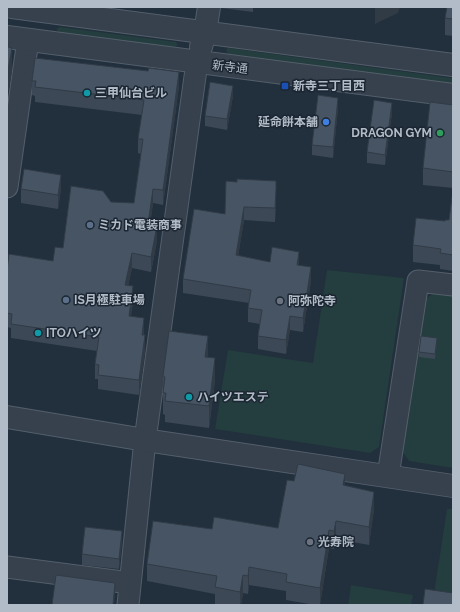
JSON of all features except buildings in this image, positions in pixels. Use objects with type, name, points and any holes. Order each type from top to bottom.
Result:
[{"type":"street","points":[[128,605],[145,440],[197,62],[205,33],[209,7]]},
{"type":"street","points":[[7,187],[18,38],[26,8],[453,65]]},
{"type":"street","name":"新寺通","points":[[18,38],[453,95]]},
{"type":"street","points":[[388,476],[418,281],[453,285]]},
{"type":"street","points":[[7,417],[145,440],[453,486]]},
{"type":"street","points":[[7,567],[130,583]]},
{"type":"green space","points":[[60,27],[176,42],[178,45],[175,47],[59,33],[56,29]]},
{"type":"green space","points":[[227,48],[453,78],[453,84],[228,54],[226,51]]},
{"type":"green space","points":[[327,270],[404,278],[379,447],[370,453],[215,429],[228,350],[313,363]]},
{"type":"green space","points":[[435,292],[453,294],[453,468],[409,461],[402,451],[424,300]]},
{"type":"green space","points":[[447,509],[453,509],[453,596],[434,593]]},
{"type":"green space","points":[[351,585],[413,595],[411,605],[348,605]]},
{"type":"place","name":"新寺三丁目西","points":[[285,86]]},
{"type":"place","name":"三甲仙台ビル","points":[[87,93]]},
{"type":"place","name":"延命餅本舗","points":[[326,122]]},
{"type":"place","name":"DRAGON GYM","points":[[440,133]]},
{"type":"place","name":"ミカド電装商事","points":[[90,225]]},
{"type":"place","name":"IS月極駐車場","points":[[66,300]]},
{"type":"place","name":"阿弥陀寺","points":[[280,301]]},
{"type":"place","name":"ITOハイツ","points":[[38,333]]},
{"type":"place","name":"ハイツエステ","points":[[189,397]]},
{"type":"place","name":"光寿院","points":[[310,542]]}]
